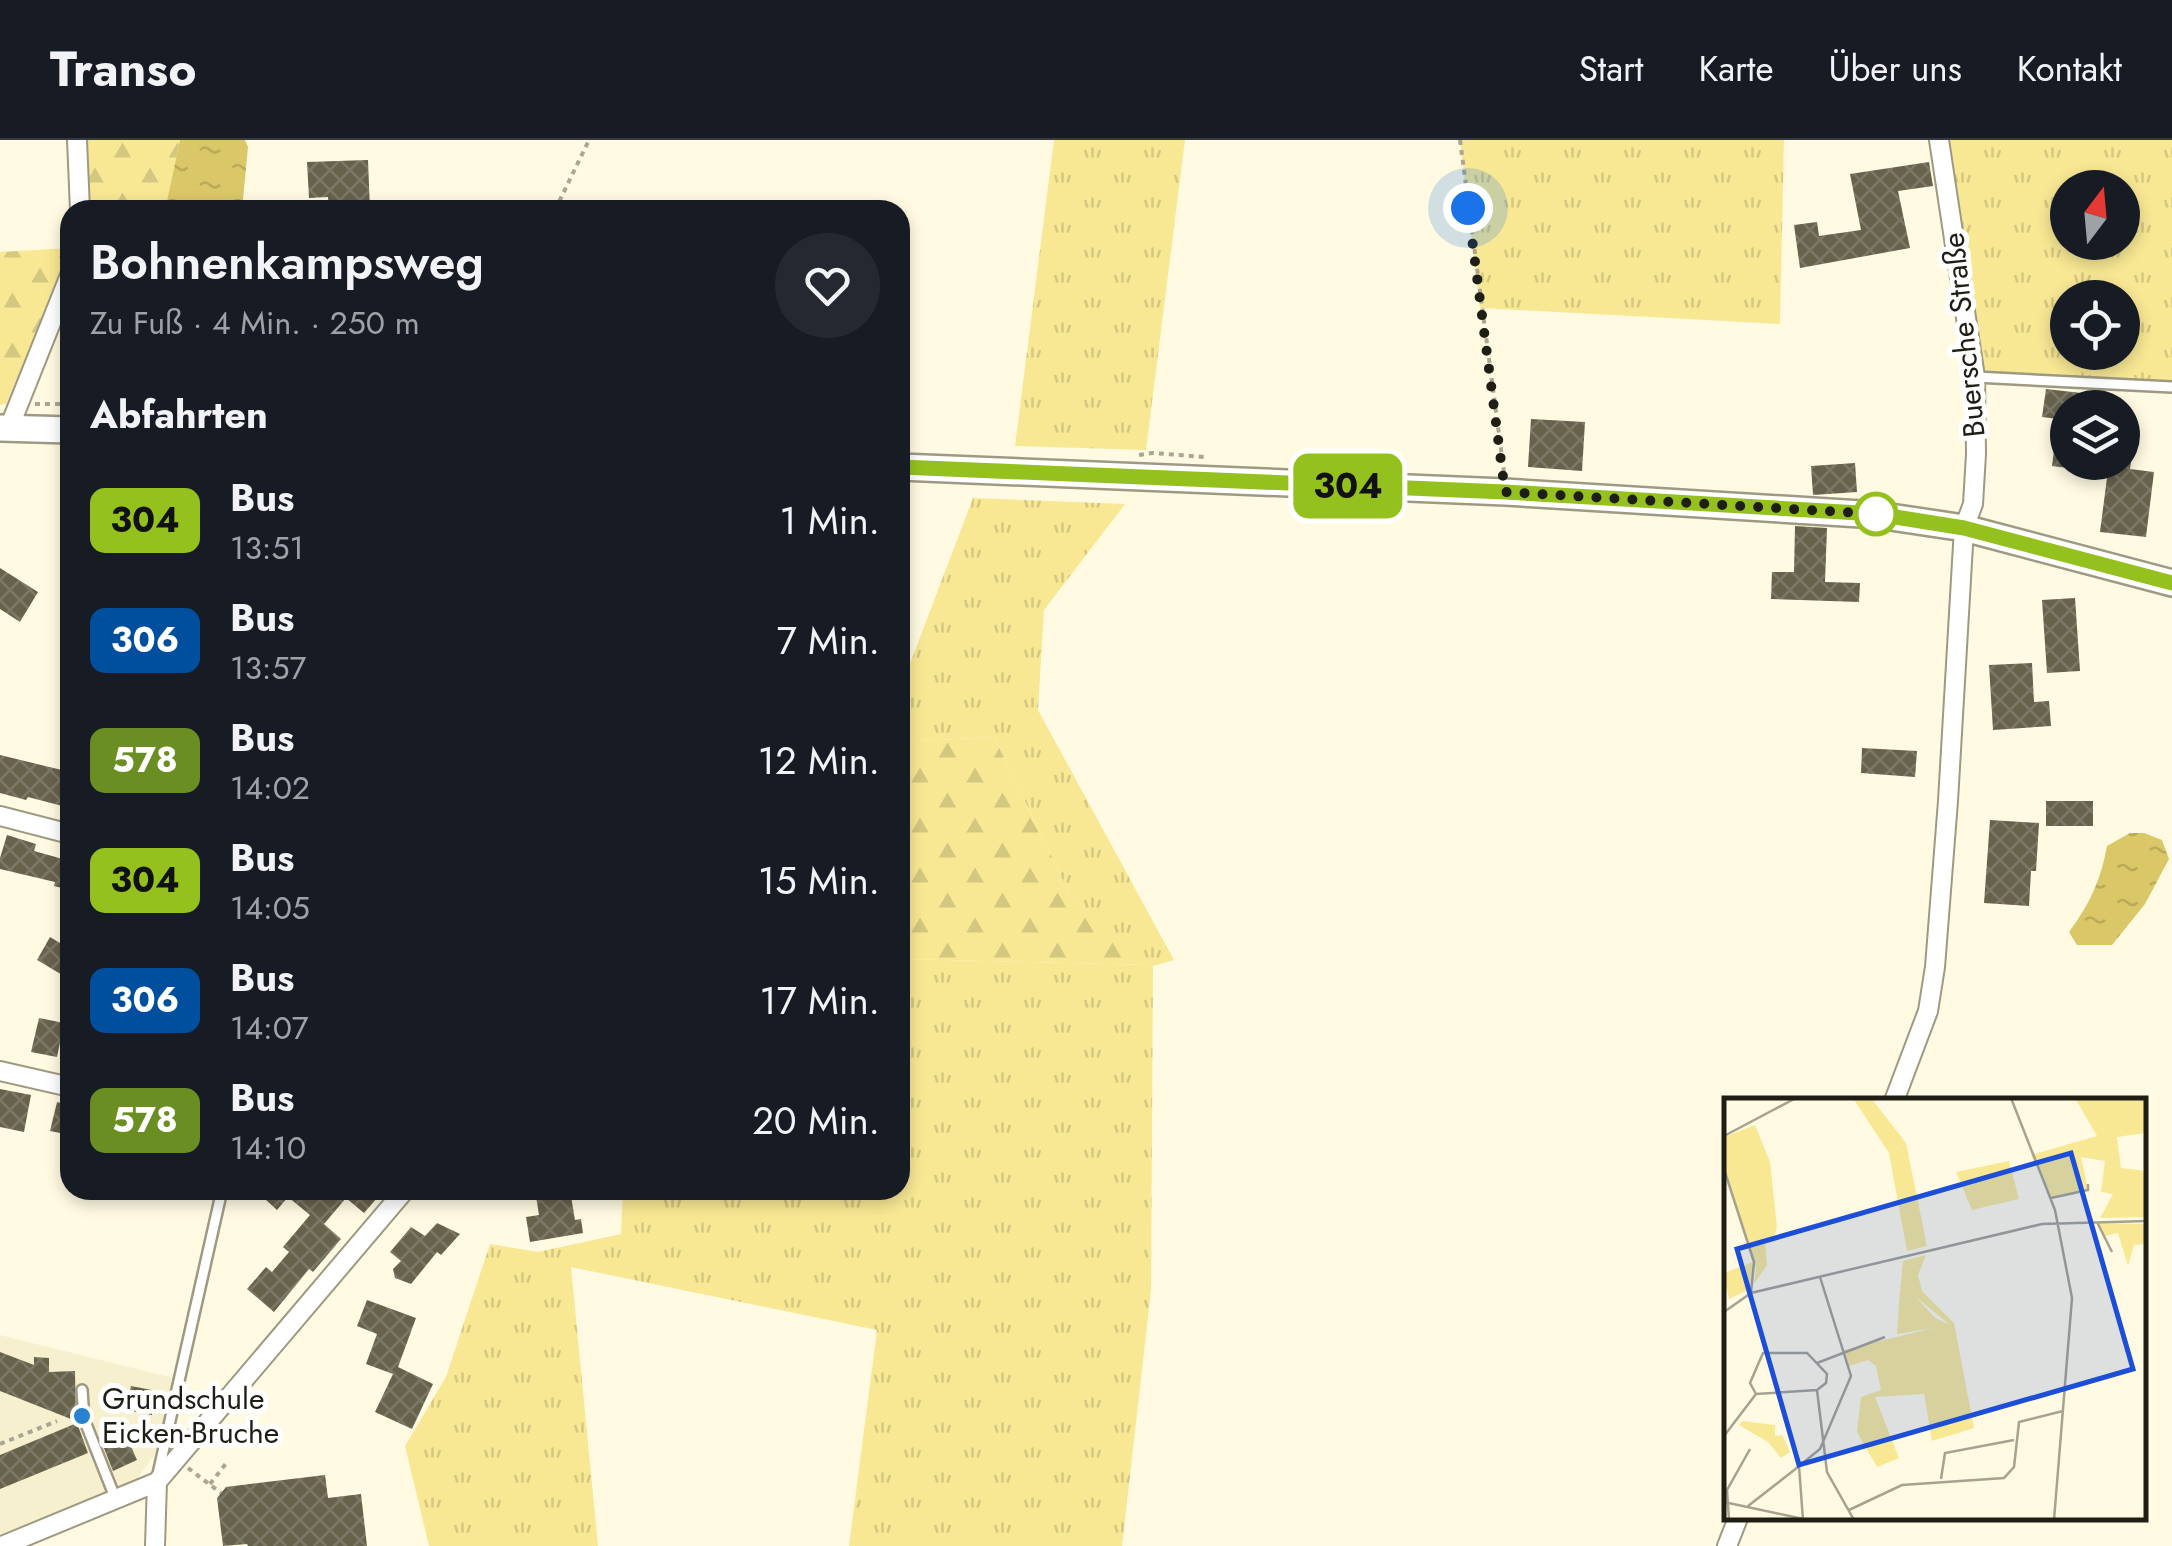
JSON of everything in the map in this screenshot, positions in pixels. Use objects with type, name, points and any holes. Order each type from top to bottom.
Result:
[{"type":"main road","points":[[9,420],[60,428]]},
{"type":"main road","points":[[910,467],[1505,492],[1877,514],[1964,528],[2172,583]]},
{"type":"street","points":[[77,140],[80,200]]},
{"type":"street","name":"Buersche Straße","points":[[1895,1098],[1928,1010],[1935,967],[1964,528],[1973,504],[1976,454],[1975,377],[1939,140]]},
{"type":"street","points":[[9,420],[60,299]]},
{"type":"street","points":[[0,816],[60,831]]},
{"type":"street","points":[[0,1071],[60,1085]]},
{"type":"street","points":[[2,1546],[157,1482],[396,1200]]},
{"type":"street","points":[[156,1546],[157,1482]]},
{"type":"street","points":[[1727,1546],[1737,1521]]},
{"type":"lane","points":[[1975,377],[2172,387]]},
{"type":"lane","points":[[157,1482],[220,1200]]},
{"type":"lane","points":[[82,1390],[84,1419],[116,1500]]},
{"type":"path","points":[[560,200],[589,140]]},
{"type":"path","points":[[1460,140],[1505,492]]},
{"type":"path","points":[[9,420],[60,407]]},
{"type":"path","points":[[0,1444],[57,1421]]},
{"type":"path","points":[[176,1459],[221,1493]]},
{"type":"path","points":[[210,1484],[228,1461]]},
{"type":"shaded area","name":"Grundschule Eicken-Bruche","points":[[0,1335],[173,1378],[155,1454],[134,1483],[0,1536]]},
{"type":"green space","points":[[84,140],[180,140],[167,200],[87,200]]},
{"type":"green space","points":[[1054,140],[1185,140],[1146,450],[1015,446]]},
{"type":"green space","points":[[1460,140],[1784,140],[1780,324],[1480,308]]},
{"type":"green space","points":[[1939,140],[2172,140],[2172,387],[1975,377]]},
{"type":"green space","points":[[60,249],[60,278],[6,404],[0,405],[0,252]]},
{"type":"green space","points":[[973,498],[1125,504],[1044,610],[1038,710],[1174,960],[1153,966],[1151,1291],[1122,1546],[849,1546],[877,1330],[571,1267],[598,1546],[429,1546],[405,1446],[446,1377],[490,1244],[538,1252],[621,1234],[623,1200],[910,1200],[910,959],[1151,965],[1070,895],[994,737],[910,741],[910,664]]},
{"type":"green space","points":[[994,737],[1070,895],[1153,965],[910,959],[910,741]]},
{"type":"water","points":[[180,140],[245,140],[248,147],[243,200],[167,200]]},
{"type":"water","points":[[2130,833],[2162,840],[2169,859],[2145,904],[2112,945],[2077,945],[2069,932],[2093,892],[2107,846]]},
{"type":"building","points":[[368,160],[370,200],[309,198],[307,162]]},
{"type":"building","points":[[1929,162],[1933,186],[1898,191],[1910,248],[1800,268],[1794,225],[1817,222],[1819,236],[1861,230],[1850,174]]},
{"type":"building","points":[[2046,389],[2055,390],[2050,390],[2050,418],[2042,417]]},
{"type":"building","points":[[1531,419],[1585,422],[1582,471],[1528,467]]},
{"type":"building","points":[[1855,463],[1857,492],[1813,495],[1811,466]]},
{"type":"building","points":[[2140,470],[2154,472],[2146,537],[2100,532],[2107,480],[2140,480]]},
{"type":"building","points":[[1795,526],[1827,528],[1825,582],[1860,583],[1859,602],[1771,599],[1772,572],[1794,572]]},
{"type":"building","points":[[0,568],[38,592],[20,622],[0,609]]},
{"type":"building","points":[[2075,598],[2080,671],[2047,673],[2042,600]]},
{"type":"building","points":[[2032,663],[2034,702],[2049,701],[2051,726],[1993,730],[1989,665]]},
{"type":"building","points":[[1862,748],[1917,751],[1915,777],[1861,773]]},
{"type":"building","points":[[0,755],[60,770],[60,805],[0,793]]},
{"type":"building","points":[[2046,801],[2093,801],[2093,826],[2046,826]]},
{"type":"building","points":[[1990,820],[2039,823],[2029,906],[1984,903]]},
{"type":"building","points":[[7,835],[36,844],[34,851],[60,858],[60,888],[54,886],[55,882],[0,869]]},
{"type":"building","points":[[50,937],[60,943],[60,974],[37,960]]},
{"type":"building","points":[[39,1018],[60,1022],[57,1057],[31,1052]]},
{"type":"building","points":[[0,1089],[31,1095],[24,1132],[0,1127]]},
{"type":"building","points":[[57,1102],[60,1103],[60,1133],[50,1131]]},
{"type":"building","points":[[266,1200],[285,1200],[277,1210]]},
{"type":"building","points":[[292,1200],[344,1200],[324,1224],[341,1239],[313,1272],[309,1269],[274,1312],[247,1289],[266,1267],[272,1272],[289,1252],[283,1247],[310,1215]]},
{"type":"building","points":[[348,1200],[375,1200],[364,1213]]},
{"type":"building","points":[[537,1200],[572,1200],[575,1220],[581,1219],[583,1233],[530,1242],[526,1217],[539,1215]]},
{"type":"building","points":[[437,1223],[460,1234],[441,1255],[437,1252],[411,1284],[395,1278],[393,1269],[401,1261],[390,1252],[411,1227],[425,1236]]},
{"type":"building","points":[[367,1300],[416,1318],[398,1367],[433,1384],[412,1429],[375,1412],[393,1374],[366,1364],[377,1334],[357,1326]]},
{"type":"building","points":[[0,1352],[34,1365],[34,1357],[49,1358],[49,1372],[75,1371],[76,1421],[0,1391]]},
{"type":"building","points":[[131,1386],[157,1391],[152,1415],[126,1410]]},
{"type":"building","points":[[77,1423],[88,1453],[0,1489],[0,1455]]},
{"type":"building","points":[[123,1428],[137,1460],[113,1471],[100,1438]]},
{"type":"building","points":[[325,1475],[328,1498],[361,1494],[367,1546],[223,1546],[217,1498],[226,1487]]},
{"type":"bus line","name":"304","points":[[910,467],[1505,492],[1877,514],[1964,528],[2172,583]]},
{"type":"place","name":"Grundschule Eicken-Bruche","points":[[82,1416]]},
{"type":"route","points":[[1468,208],[1505,492],[1876,514]]}]
